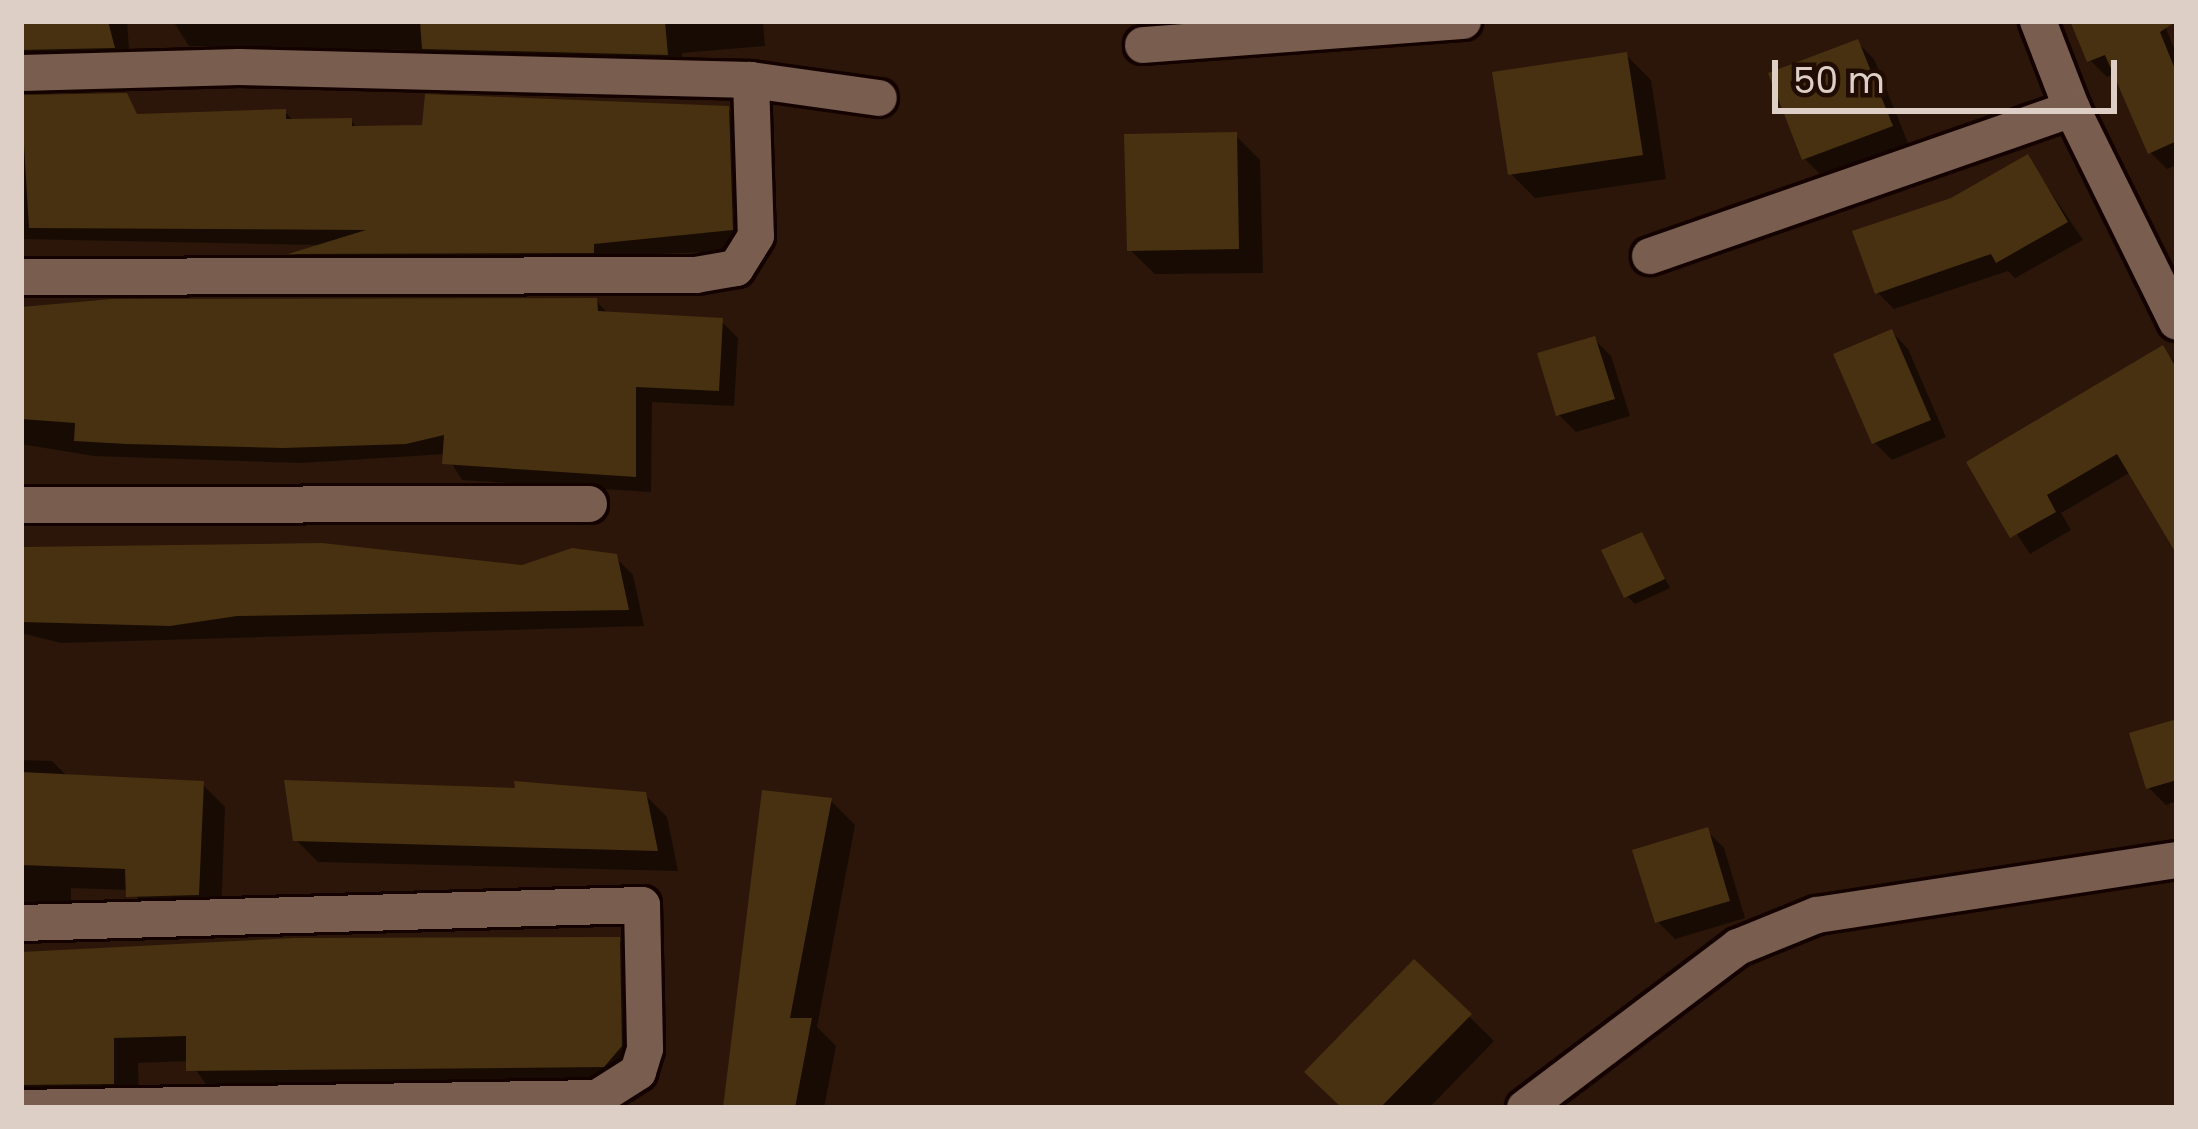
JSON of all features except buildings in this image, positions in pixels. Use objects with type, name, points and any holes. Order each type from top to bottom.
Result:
[{"type":"street","points":[[1144,45],[1463,21]]},
{"type":"street","points":[[2038,21],[2072,109],[2177,322]]},
{"type":"street","points":[[21,73],[239,67],[751,80],[879,98]]},
{"type":"street","points":[[21,277],[696,275],[736,268],[756,236],[751,80]]},
{"type":"street","points":[[1650,256],[2072,109]]},
{"type":"street","points":[[21,505],[589,504]]},
{"type":"street","points":[[1525,1108],[1738,947],[1817,915],[2177,860]]},
{"type":"street","points":[[21,923],[641,905],[645,1049],[638,1072],[597,1098],[21,1108]]}]
